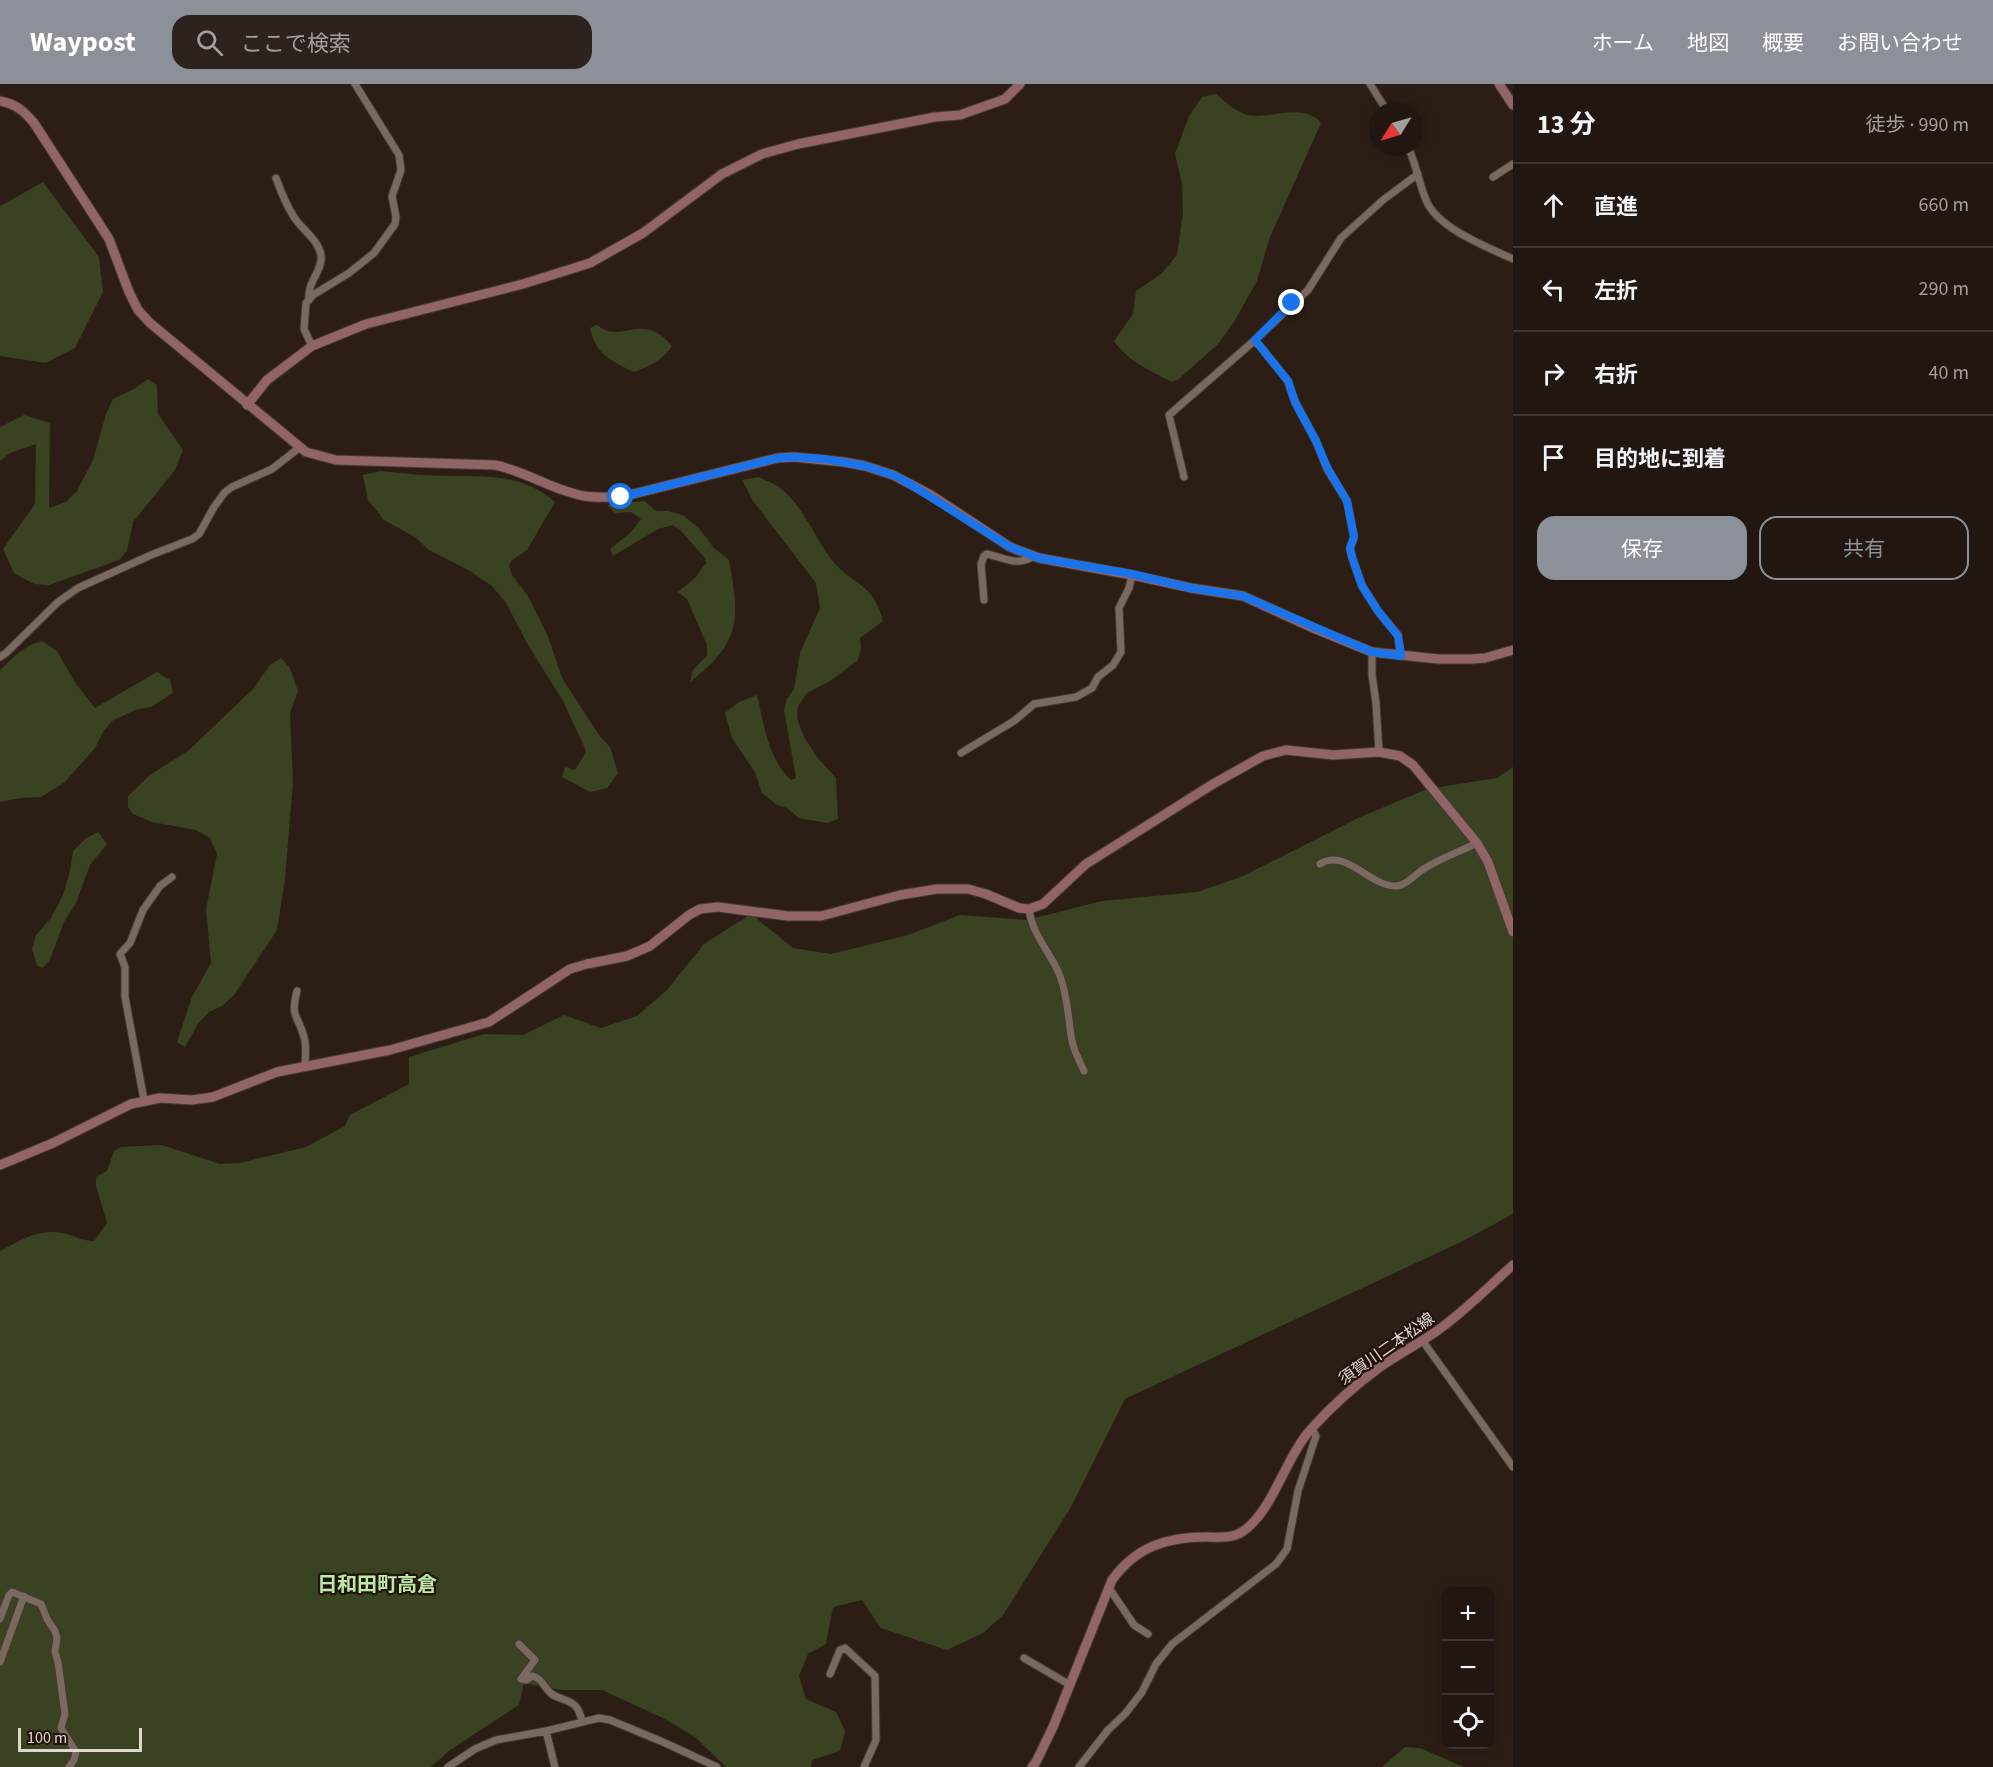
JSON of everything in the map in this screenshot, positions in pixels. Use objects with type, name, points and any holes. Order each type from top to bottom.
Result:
[{"type":"street","points":[[312,346],[304,329],[306,303],[320,290],[349,273],[374,253],[395,224],[392,196],[401,170],[399,155],[355,84]]},
{"type":"street","points":[[247,405],[267,380],[312,346],[366,324],[523,284],[590,263],[642,233],[722,174],[762,154],[798,144],[935,117],[960,115],[1005,99],[1020,84]]},
{"type":"street","points":[[1370,84],[1381,102]]},
{"type":"street","points":[[1499,84],[1513,105]]},
{"type":"street","points":[[0,101],[24,110],[34,123],[109,239],[121,274],[138,310],[150,323],[299,448],[314,455],[336,460],[495,465],[584,496],[604,497],[621,497],[778,458],[825,459],[865,466],[893,475],[931,495],[1010,547],[1034,556],[1132,574],[1191,588],[1243,596],[1372,652],[1438,659],[1472,659],[1485,658],[1513,650]]},
{"type":"street","points":[[1411,156],[1426,202],[1436,216],[1481,245],[1513,259]]},
{"type":"street","points":[[1493,177],[1513,164]]},
{"type":"street","points":[[1184,477],[1169,415],[1308,290],[1341,238],[1383,200],[1418,174]]},
{"type":"street","points":[[276,178],[295,219],[319,246],[322,262],[310,286],[309,300]]},
{"type":"street","points":[[1255,340],[1288,381],[1295,402],[1328,469],[1347,501],[1354,537],[1350,548],[1362,586],[1398,636],[1401,656]]},
{"type":"street","points":[[0,657],[58,602],[78,588],[192,539],[199,534],[225,492],[272,469],[299,448]]},
{"type":"street","points":[[984,600],[981,564],[984,555],[1019,562],[1025,562],[1034,556]]},
{"type":"street","points":[[961,753],[1014,721],[1034,705],[1076,697],[1092,688],[1098,677],[1113,665],[1121,652],[1119,608],[1129,588],[1132,574]]},
{"type":"street","points":[[1372,652],[1379,752]]},
{"type":"street","points":[[0,1165],[53,1143],[121,1108],[144,1100],[160,1098],[192,1100],[213,1097],[277,1072],[390,1050],[489,1022],[570,969],[627,956],[650,946],[700,909],[718,908],[788,916],[821,916],[917,891],[968,889],[1019,908],[1029,909],[1043,904],[1086,864],[1213,784],[1263,756],[1286,750],[1333,755],[1379,752],[1400,756],[1413,765],[1477,843],[1488,862],[1513,932]]},
{"type":"street","points":[[1320,864],[1325,861],[1342,861],[1376,879],[1396,886],[1403,884],[1428,865],[1477,843]]},
{"type":"street","points":[[144,1100],[125,997],[126,974],[120,954],[130,943],[142,910],[160,886],[172,877]]},
{"type":"street","points":[[1029,909],[1038,939],[1050,956],[1060,977],[1068,1007],[1072,1044],[1084,1071]]},
{"type":"street","points":[[297,991],[294,1016],[305,1040],[305,1066]]},
{"type":"street","name":"須賀川二本松線","points":[[1032,1767],[1053,1727],[1109,1588],[1122,1567],[1163,1541],[1187,1537],[1230,1537],[1243,1532],[1257,1518],[1300,1441],[1340,1399],[1456,1315],[1513,1265]]},
{"type":"street","points":[[1422,1340],[1513,1467]]},
{"type":"street","points":[[1079,1767],[1142,1692],[1156,1664],[1172,1644],[1276,1564],[1287,1549],[1298,1491],[1316,1436],[1312,1428]]},
{"type":"street","points":[[1109,1588],[1134,1625],[1148,1634]]},
{"type":"street","points":[[0,1619],[12,1592],[41,1604],[47,1619],[56,1631],[55,1652],[65,1714],[60,1725],[76,1752],[69,1767]]},
{"type":"street","points":[[0,1662],[24,1596]]},
{"type":"street","points":[[519,1644],[535,1660],[521,1679],[537,1677],[553,1695],[572,1703],[580,1712],[582,1722]]},
{"type":"street","points":[[830,1674],[840,1650],[845,1647],[875,1676],[876,1740],[864,1767]]},
{"type":"street","points":[[1024,1658],[1070,1685]]},
{"type":"street","points":[[448,1767],[475,1749],[496,1740],[599,1718],[610,1720],[717,1767]]},
{"type":"street","points":[[546,1731],[555,1767]]},
{"type":"green space","points":[[1216,94],[1244,114],[1257,116],[1306,113],[1321,123],[1270,237],[1257,281],[1234,322],[1218,344],[1179,379],[1172,382],[1133,360],[1114,341],[1133,314],[1136,291],[1161,274],[1177,255],[1183,213],[1182,183],[1175,154],[1189,116],[1202,97]]},
{"type":"green space","points":[[43,182],[99,257],[103,292],[75,348],[46,363],[0,356],[0,206]]},
{"type":"green space","points":[[597,325],[615,332],[651,330],[661,335],[672,346],[656,362],[634,372],[600,351],[590,328]]},
{"type":"green space","points":[[148,379],[157,385],[158,414],[183,450],[175,470],[133,522],[127,551],[119,560],[49,585],[34,584],[14,573],[3,549],[35,504],[36,444],[10,453],[0,461],[0,427],[24,415],[50,423],[49,508],[66,502],[77,491],[93,460],[106,414],[113,399]]},
{"type":"green space","points":[[381,471],[508,479],[532,487],[555,502],[527,550],[511,561],[509,566],[512,575],[528,596],[548,636],[562,678],[599,735],[610,747],[618,773],[607,788],[590,792],[562,777],[565,767],[575,770],[586,752],[563,701],[528,645],[506,603],[492,586],[470,571],[429,550],[415,537],[384,520],[368,500],[363,475]]},
{"type":"green space","points":[[758,477],[779,487],[794,502],[831,559],[874,598],[883,621],[860,638],[861,648],[858,660],[830,681],[807,693],[798,706],[797,718],[804,737],[817,757],[836,778],[838,819],[827,823],[799,818],[762,793],[755,772],[732,738],[725,713],[739,702],[757,695],[772,752],[783,772],[791,780],[796,778],[784,710],[787,699],[794,689],[800,653],[820,608],[816,583],[753,501],[742,480]]},
{"type":"green space","points":[[644,501],[656,511],[683,515],[699,528],[714,548],[729,560],[735,599],[733,629],[719,655],[690,682],[693,670],[707,655],[707,645],[687,599],[678,592],[696,577],[706,563],[705,558],[673,525],[658,529],[613,556],[610,549],[631,532],[641,519],[631,512],[615,513],[607,505]]},
{"type":"green space","points":[[42,641],[57,651],[76,684],[95,708],[157,672],[170,680],[173,693],[151,707],[135,710],[112,721],[95,748],[65,782],[41,797],[0,802],[0,670],[24,649]]},
{"type":"green space","points":[[281,658],[290,668],[298,691],[290,713],[293,782],[285,879],[277,930],[234,995],[222,1006],[209,1012],[198,1024],[185,1047],[177,1042],[192,997],[211,963],[206,909],[217,854],[210,838],[196,830],[152,822],[133,814],[128,807],[128,796],[150,775],[189,750],[253,689],[270,665]]},
{"type":"green space","points":[[1513,767],[1513,1214],[1463,1241],[1125,1399],[1071,1507],[1003,1615],[983,1633],[947,1650],[881,1628],[862,1600],[833,1607],[826,1644],[808,1654],[799,1676],[806,1699],[836,1712],[845,1731],[840,1751],[812,1760],[811,1767],[726,1767],[695,1737],[665,1719],[602,1690],[561,1690],[524,1683],[519,1705],[450,1750],[431,1767],[0,1767],[0,1251],[32,1235],[48,1232],[94,1241],[107,1223],[96,1186],[96,1177],[107,1171],[114,1151],[121,1147],[162,1145],[220,1164],[240,1163],[306,1147],[345,1126],[350,1115],[409,1084],[409,1057],[484,1034],[523,1035],[564,1015],[601,1028],[637,1016],[667,990],[704,944],[751,914],[793,948],[831,954],[908,935],[960,915],[1027,920],[1102,901],[1197,892],[1241,877],[1358,818],[1427,789],[1497,778]]},
{"type":"green space","points":[[98,832],[107,844],[90,865],[76,903],[64,922],[49,962],[42,968],[37,965],[32,949],[36,935],[51,918],[63,895],[73,851],[85,839]]},
{"type":"green space","points":[[1405,1747],[1420,1748],[1464,1767],[1382,1767]]},
{"type":"district","name":"日和田町高倉","points":[[377,1584]]},
{"type":"route","points":[[621,497],[778,458],[825,459],[865,466],[905,481],[931,495],[1010,547],[1039,558],[1243,596],[1372,652],[1401,656],[1398,636],[1362,586],[1350,548],[1354,537],[1347,501],[1328,469],[1295,402],[1288,381],[1255,340],[1292,303]]}]
